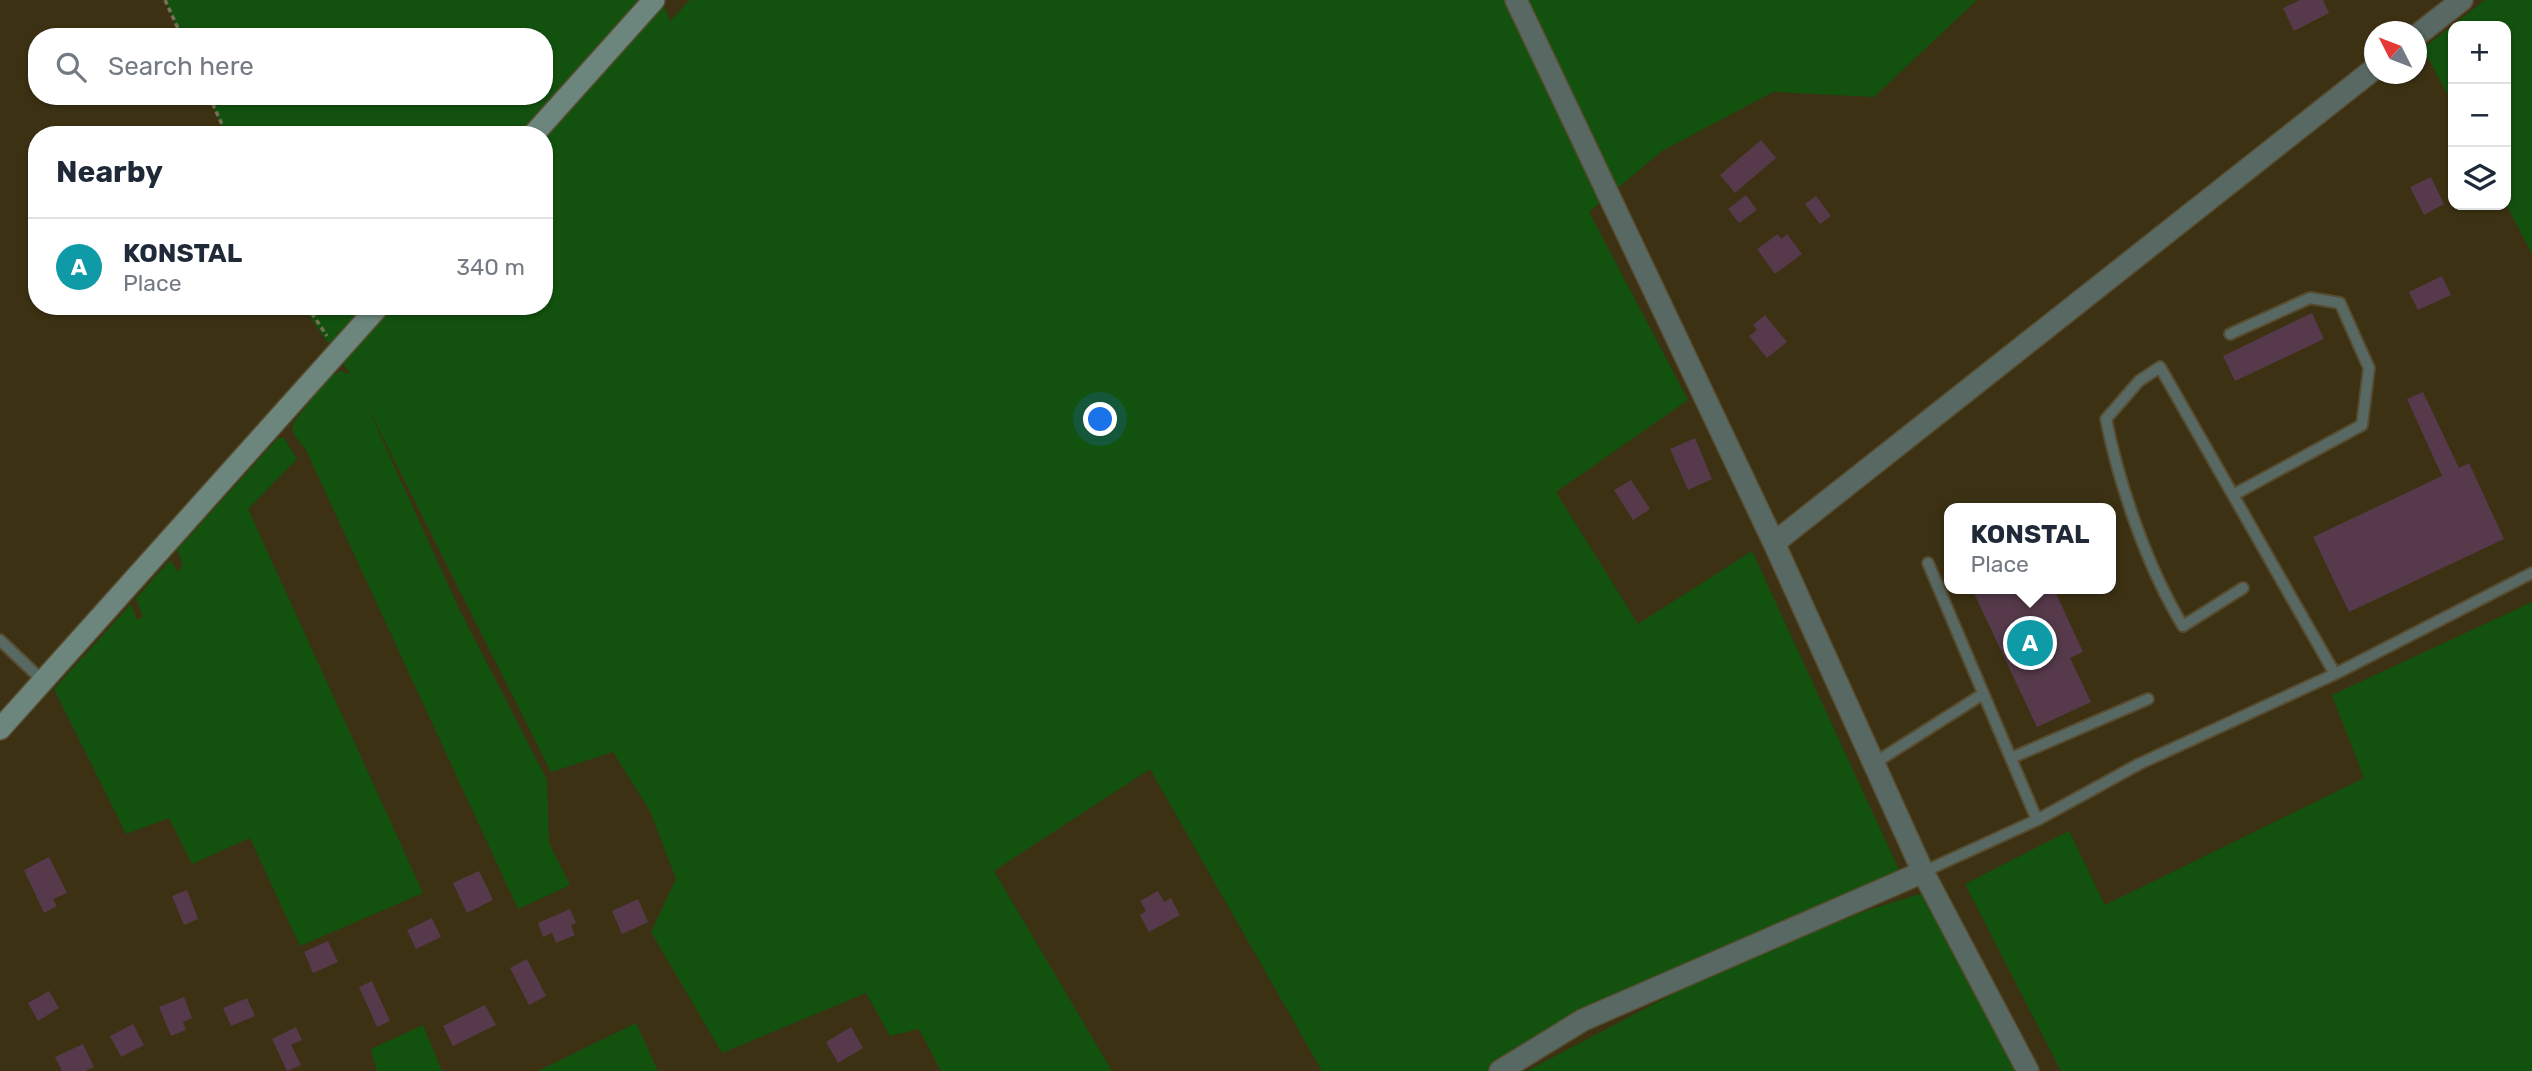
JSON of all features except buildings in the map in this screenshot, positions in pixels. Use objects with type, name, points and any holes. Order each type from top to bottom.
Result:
[{"type":"main road","points":[[541,126],[654,0]]},
{"type":"main road","points":[[0,729],[371,315]]},
{"type":"street","points":[[1516,0],[1774,543],[1923,872],[2028,1071]]},
{"type":"street","points":[[2427,28],[2462,0]]},
{"type":"street","points":[[1774,543],[2364,78]]},
{"type":"street","points":[[1500,1071],[1583,1020],[1923,872]]},
{"type":"lane","points":[[2230,334],[2310,298],[2340,303],[2369,368],[2362,425],[2233,495]]},
{"type":"lane","points":[[2242,589],[2183,626],[2169,604],[2116,468],[2106,419],[2139,381],[2160,367],[2335,674]]},
{"type":"lane","points":[[1928,563],[2036,820]]},
{"type":"lane","points":[[1923,872],[2036,820],[2139,764],[2335,674],[2532,573]]},
{"type":"lane","points":[[0,640],[43,681]]},
{"type":"lane","points":[[1872,764],[1983,694]]},
{"type":"lane","points":[[2011,758],[2148,699]]},
{"type":"path","points":[[165,0],[178,28]]},
{"type":"path","points":[[213,105],[222,126]]},
{"type":"path","points":[[313,315],[340,351]]},
{"type":"green space","points":[[165,0],[662,0],[670,21],[690,0],[1977,0],[1874,97],[1773,92],[1662,151],[1589,212],[1688,400],[1556,492],[1638,624],[1752,551],[1900,872],[1500,1071],[1322,1071],[1150,769],[994,871],[1112,1071],[941,1071],[919,1029],[890,1036],[866,993],[722,1053],[651,932],[676,879],[650,811],[613,752],[551,772],[366,404],[459,609],[547,780],[549,843],[570,885],[518,909],[306,450],[293,433],[293,423],[329,377],[341,371],[351,375],[308,315],[553,315],[553,126],[221,126],[212,105],[553,105],[553,28],[177,28]]},
{"type":"green space","points":[[2485,0],[2532,0],[2532,254],[2509,210],[2511,21],[2458,21]]},
{"type":"green space","points":[[2448,29],[2448,96],[2427,56],[2427,45]]},
{"type":"green space","points":[[278,438],[284,438],[297,459],[248,509],[423,893],[300,946],[250,838],[192,864],[169,818],[126,834],[54,689],[131,604],[137,620],[143,617],[136,598],[170,560],[178,572],[183,565],[177,550]]},
{"type":"green space","points":[[2532,602],[2532,1071],[2061,1071],[1965,884],[2069,831],[2105,905],[2364,778],[2332,695]]},
{"type":"green space","points":[[1923,893],[2016,1071],[1527,1071],[1707,976],[1862,912]]},
{"type":"green space","points":[[636,1023],[658,1071],[538,1071]]},
{"type":"green space","points":[[423,1025],[442,1071],[377,1071],[371,1049]]},
{"type":"place","name":"KONSTAL","points":[[2030,643]]}]
